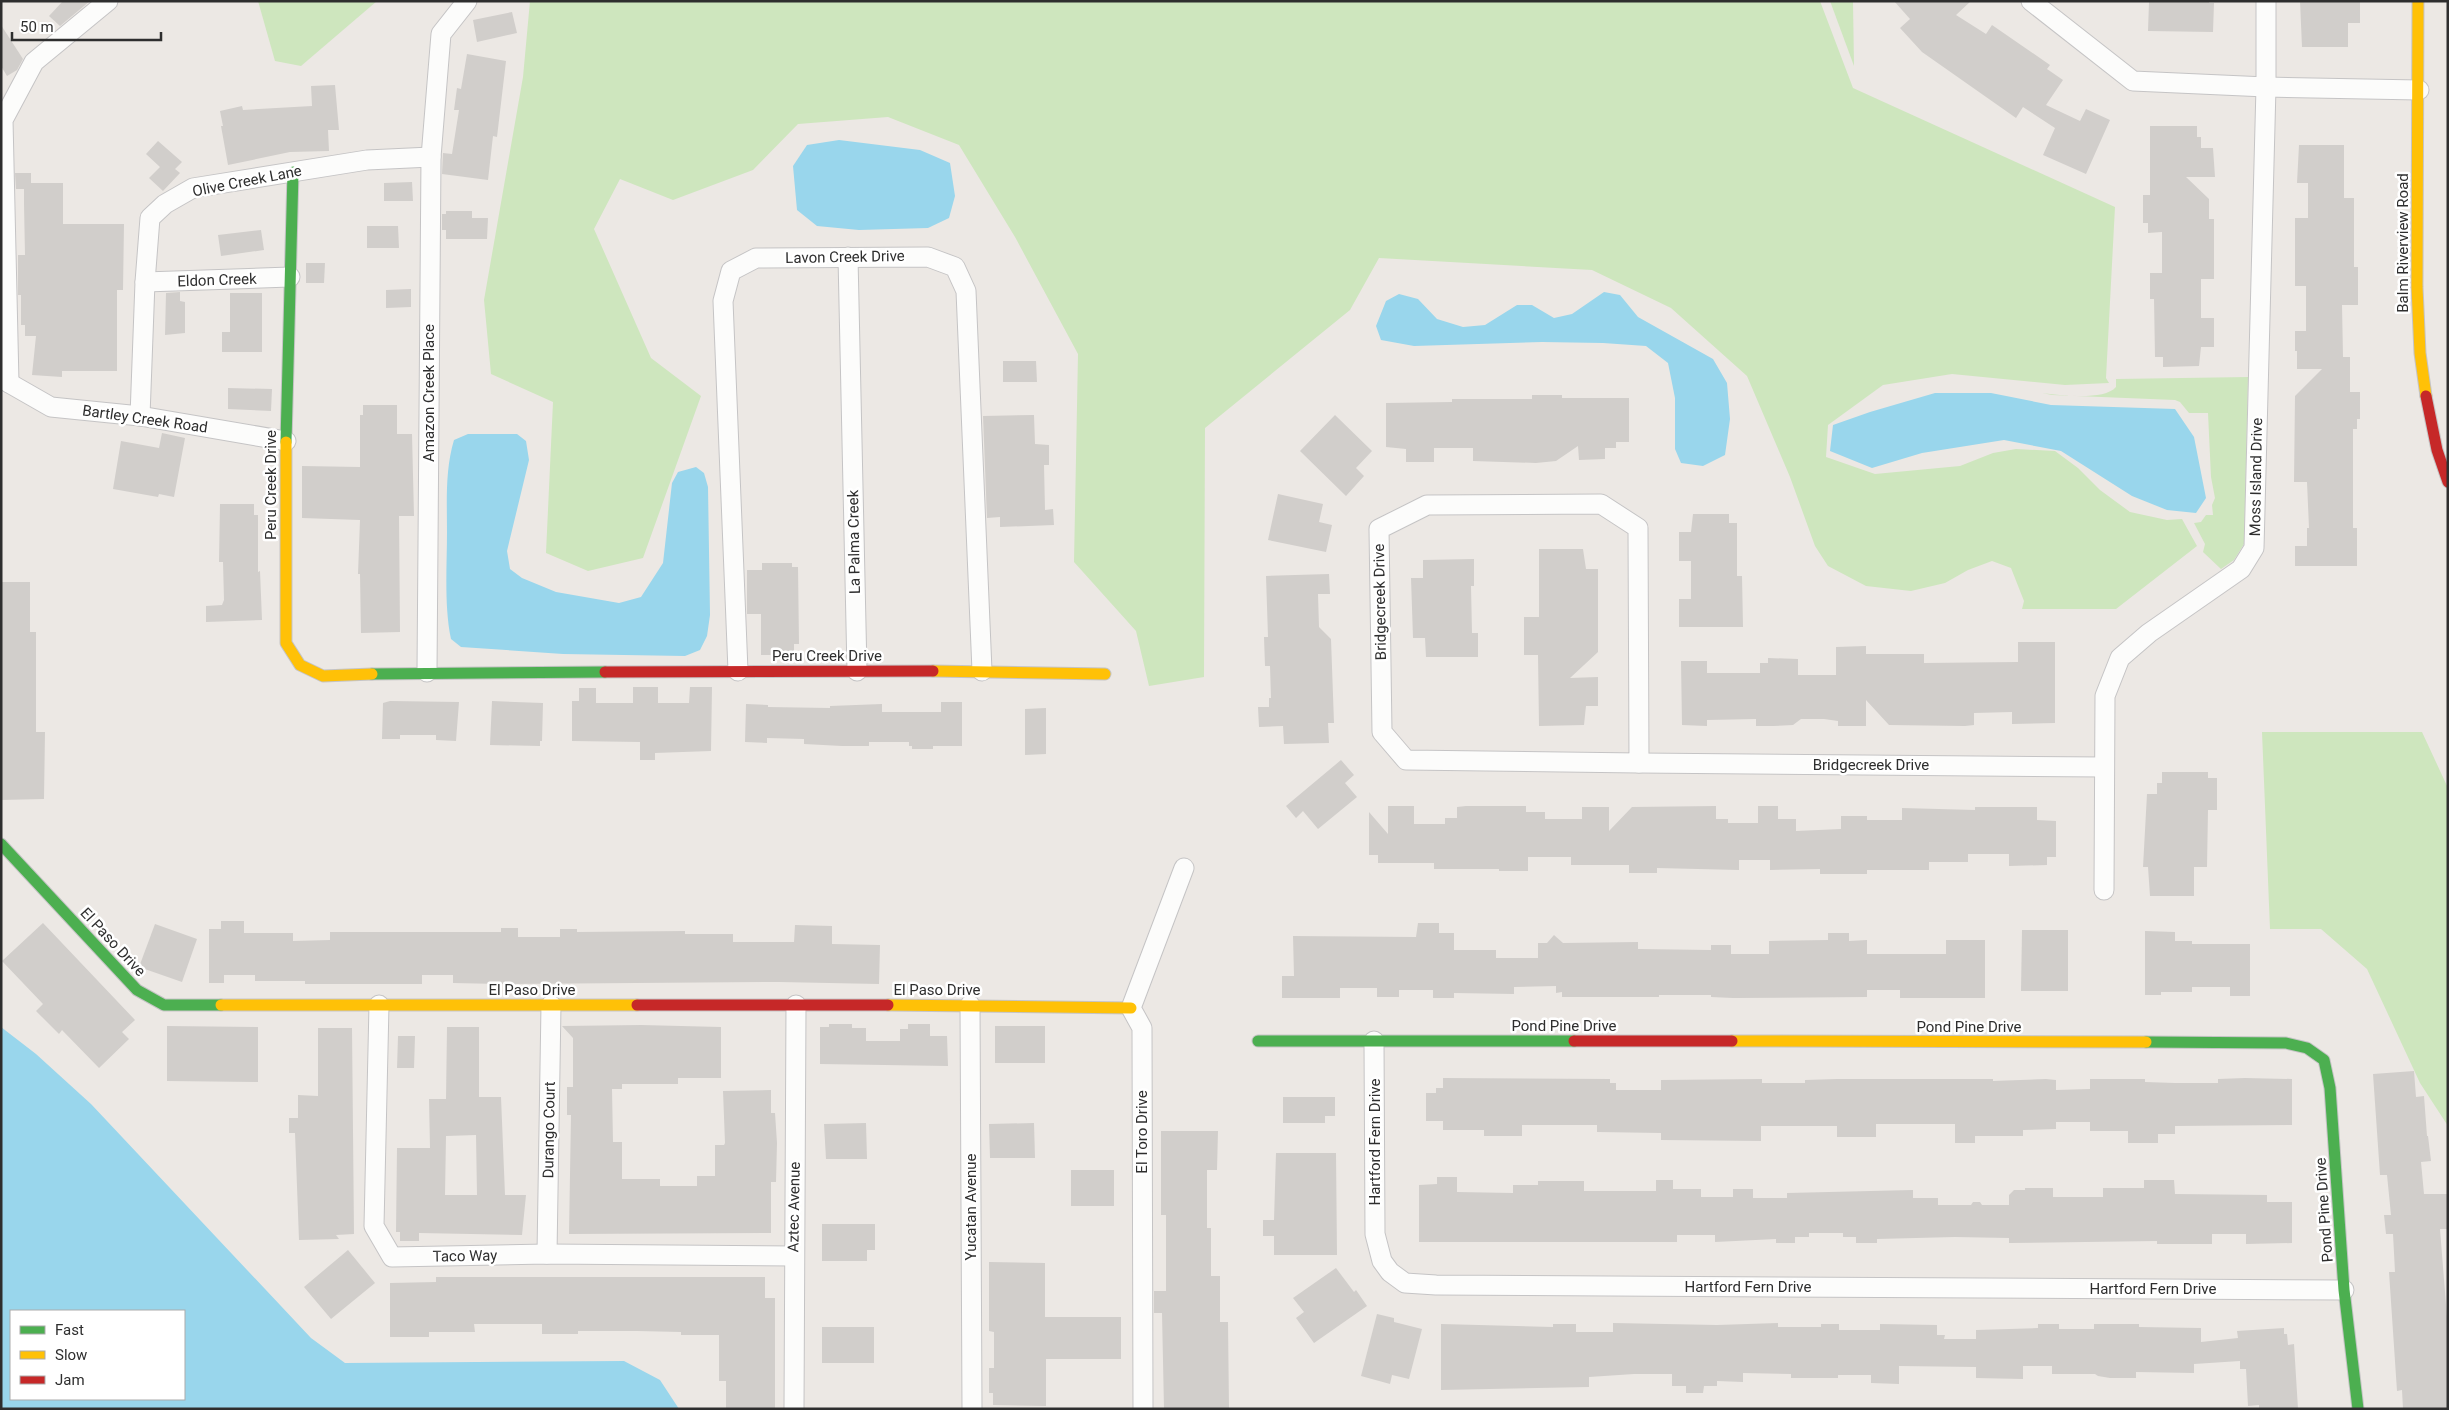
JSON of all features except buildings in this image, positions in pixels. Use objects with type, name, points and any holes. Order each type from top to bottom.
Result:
[{"type":"street","points":[[5,383],[2,120],[34,62],[108,1]]},
{"type":"street","name":"Amazon Creek Place","points":[[427,672],[431,157],[441,34],[467,1]]},
{"type":"street","points":[[2031,1],[2133,81],[2266,87],[2419,90]]},
{"type":"street","name":"Moss Island Drive","points":[[2104,890],[2105,696],[2120,658],[2149,632],[2241,568],[2254,548],[2266,87],[2266,1]]},
{"type":"street","name":"Balm Riverview Road","points":[[2418,1],[2417,301],[2419,353],[2426,406],[2439,458],[2448,482]]},
{"type":"street","name":"Olive Creek Lane","points":[[140,416],[145,282],[150,218],[166,204],[193,188],[367,160],[431,157]]},
{"type":"street","name":"Peru Creek Drive","points":[[293,172],[286,441],[286,643],[300,665],[323,676],[427,672],[982,671],[1105,674]]},
{"type":"street","name":"La Palma Creek","points":[[848,257],[857,671]]},
{"type":"street","name":"Lavon Creek Drive","points":[[738,672],[723,301],[731,271],[756,258],[848,257],[928,257],[955,267],[966,291],[982,671]]},
{"type":"street","name":"Eldon Creek","points":[[145,282],[290,277]]},
{"type":"street","name":"Bartley Creek Road","points":[[5,383],[51,406],[140,416],[286,441]]},
{"type":"street","name":"Bridgecreek Drive","points":[[1639,763],[1638,528],[1601,504],[1592,504],[1427,505],[1379,529],[1382,732],[1406,760],[1639,763],[2104,767]]},
{"type":"street","name":"El Paso Drive","points":[[1,844],[137,990],[164,1005],[970,1005],[1131,1008]]},
{"type":"street","points":[[1131,1008],[1184,868]]},
{"type":"street","name":"Taco Way","points":[[379,1005],[374,1226],[392,1257],[547,1254],[794,1256]]},
{"type":"street","name":"Durango Court","points":[[547,1254],[550,1005]]},
{"type":"street","name":"Aztec Avenue","points":[[794,1409],[796,1005]]},
{"type":"street","name":"Yucatan Avenue","points":[[970,1005],[972,1409]]},
{"type":"street","name":"El Toro Drive","points":[[1131,1008],[1142,1028],[1143,1409]]},
{"type":"street","name":"Pond Pine Drive","points":[[1258,1041],[2262,1042],[2300,1045],[2316,1052],[2325,1061],[2330,1088],[2344,1290],[2358,1409]]},
{"type":"street","name":"Hartford Fern Drive","points":[[1374,1041],[1375,1234],[1382,1261],[1405,1283],[1436,1286],[2344,1290]]},
{"type":"green space","points":[[258,1],[377,1],[301,66],[275,61]]},
{"type":"green space","points":[[530,1],[1820,1],[1853,88],[2115,207],[2106,378],[2109,383],[2065,385],[1952,374],[1883,385],[1828,425],[1826,457],[1875,474],[1960,466],[1993,453],[2016,449],[2055,451],[2078,468],[2100,490],[2130,512],[2167,520],[2182,519],[2197,546],[2116,609],[2022,609],[2024,601],[2011,568],[1992,561],[1968,570],[1945,583],[1911,591],[1866,586],[1828,566],[1815,546],[1790,477],[1747,376],[1671,308],[1592,270],[1379,258],[1350,310],[1205,428],[1204,677],[1149,686],[1136,631],[1074,562],[1078,354],[1015,237],[959,145],[888,117],[798,124],[753,170],[673,200],[620,179],[594,229],[651,358],[701,396],[643,558],[588,571],[546,553],[553,402],[491,374],[484,300],[523,77]]},
{"type":"green space","points":[[1830,1],[1853,1],[1854,66]]},
{"type":"green space","points":[[2248,377],[2244,544],[2234,560],[2221,569],[2203,552],[2205,544],[2194,523],[2201,522],[2206,515],[2213,515],[2212,505],[2215,498],[2211,477],[2208,413],[2189,413],[2180,402],[2175,400],[2052,395],[2042,393],[2092,396],[2110,391],[2116,387],[2116,379]]},
{"type":"green space","points":[[2262,732],[2422,732],[2448,788],[2448,1126],[2420,1083],[2367,969],[2321,929],[2270,929]]},
{"type":"water","points":[[839,140],[920,150],[950,163],[955,196],[949,218],[928,228],[859,230],[817,226],[797,210],[793,166],[807,145]]},
{"type":"water","points":[[1604,292],[1620,295],[1638,317],[1713,359],[1727,383],[1730,419],[1725,455],[1703,466],[1681,463],[1675,449],[1675,398],[1668,363],[1646,346],[1542,342],[1414,346],[1381,340],[1376,326],[1386,301],[1399,294],[1418,299],[1437,319],[1463,327],[1485,325],[1517,305],[1532,305],[1554,318],[1572,314]]},
{"type":"water","points":[[1935,393],[1991,393],[2051,405],[2175,409],[2194,437],[2206,498],[2196,513],[2167,510],[2132,496],[2061,451],[2004,440],[1922,453],[1872,468],[1830,451],[1833,425]]},
{"type":"water","points":[[468,434],[517,434],[526,441],[529,460],[507,551],[510,569],[522,578],[556,592],[619,603],[641,597],[663,563],[672,483],[678,472],[696,467],[704,473],[708,487],[710,615],[707,636],[700,650],[685,656],[563,654],[461,647],[451,639],[447,613],[446,586],[448,474],[454,440]]},
{"type":"water","points":[[1,1027],[36,1054],[91,1104],[311,1338],[345,1363],[624,1361],[660,1380],[679,1409],[1,1409]]},
{"type":"traffic: fast","points":[[286,442],[293,172]]},
{"type":"traffic: fast","points":[[372,674],[605,672]]},
{"type":"traffic: fast","points":[[1,844],[137,990],[164,1005],[221,1005]]},
{"type":"traffic: fast","points":[[1258,1041],[1574,1041]]},
{"type":"traffic: fast","points":[[2146,1042],[2286,1043],[2307,1048],[2324,1060],[2330,1088],[2344,1290],[2358,1409]]},
{"type":"traffic: slow","points":[[2418,1],[2417,287],[2420,353],[2426,396]]},
{"type":"traffic: slow","points":[[286,442],[286,643],[300,665],[323,676],[372,674]]},
{"type":"traffic: slow","points":[[933,671],[1105,674]]},
{"type":"traffic: slow","points":[[221,1005],[637,1005]]},
{"type":"traffic: slow","points":[[888,1005],[1131,1008]]},
{"type":"traffic: slow","points":[[1732,1041],[2146,1042]]},
{"type":"traffic: jam","points":[[2426,396],[2437,450],[2448,482]]},
{"type":"traffic: jam","points":[[605,672],[933,671]]},
{"type":"traffic: jam","points":[[637,1005],[888,1005]]},
{"type":"traffic: jam","points":[[1574,1041],[1732,1041]]}]
